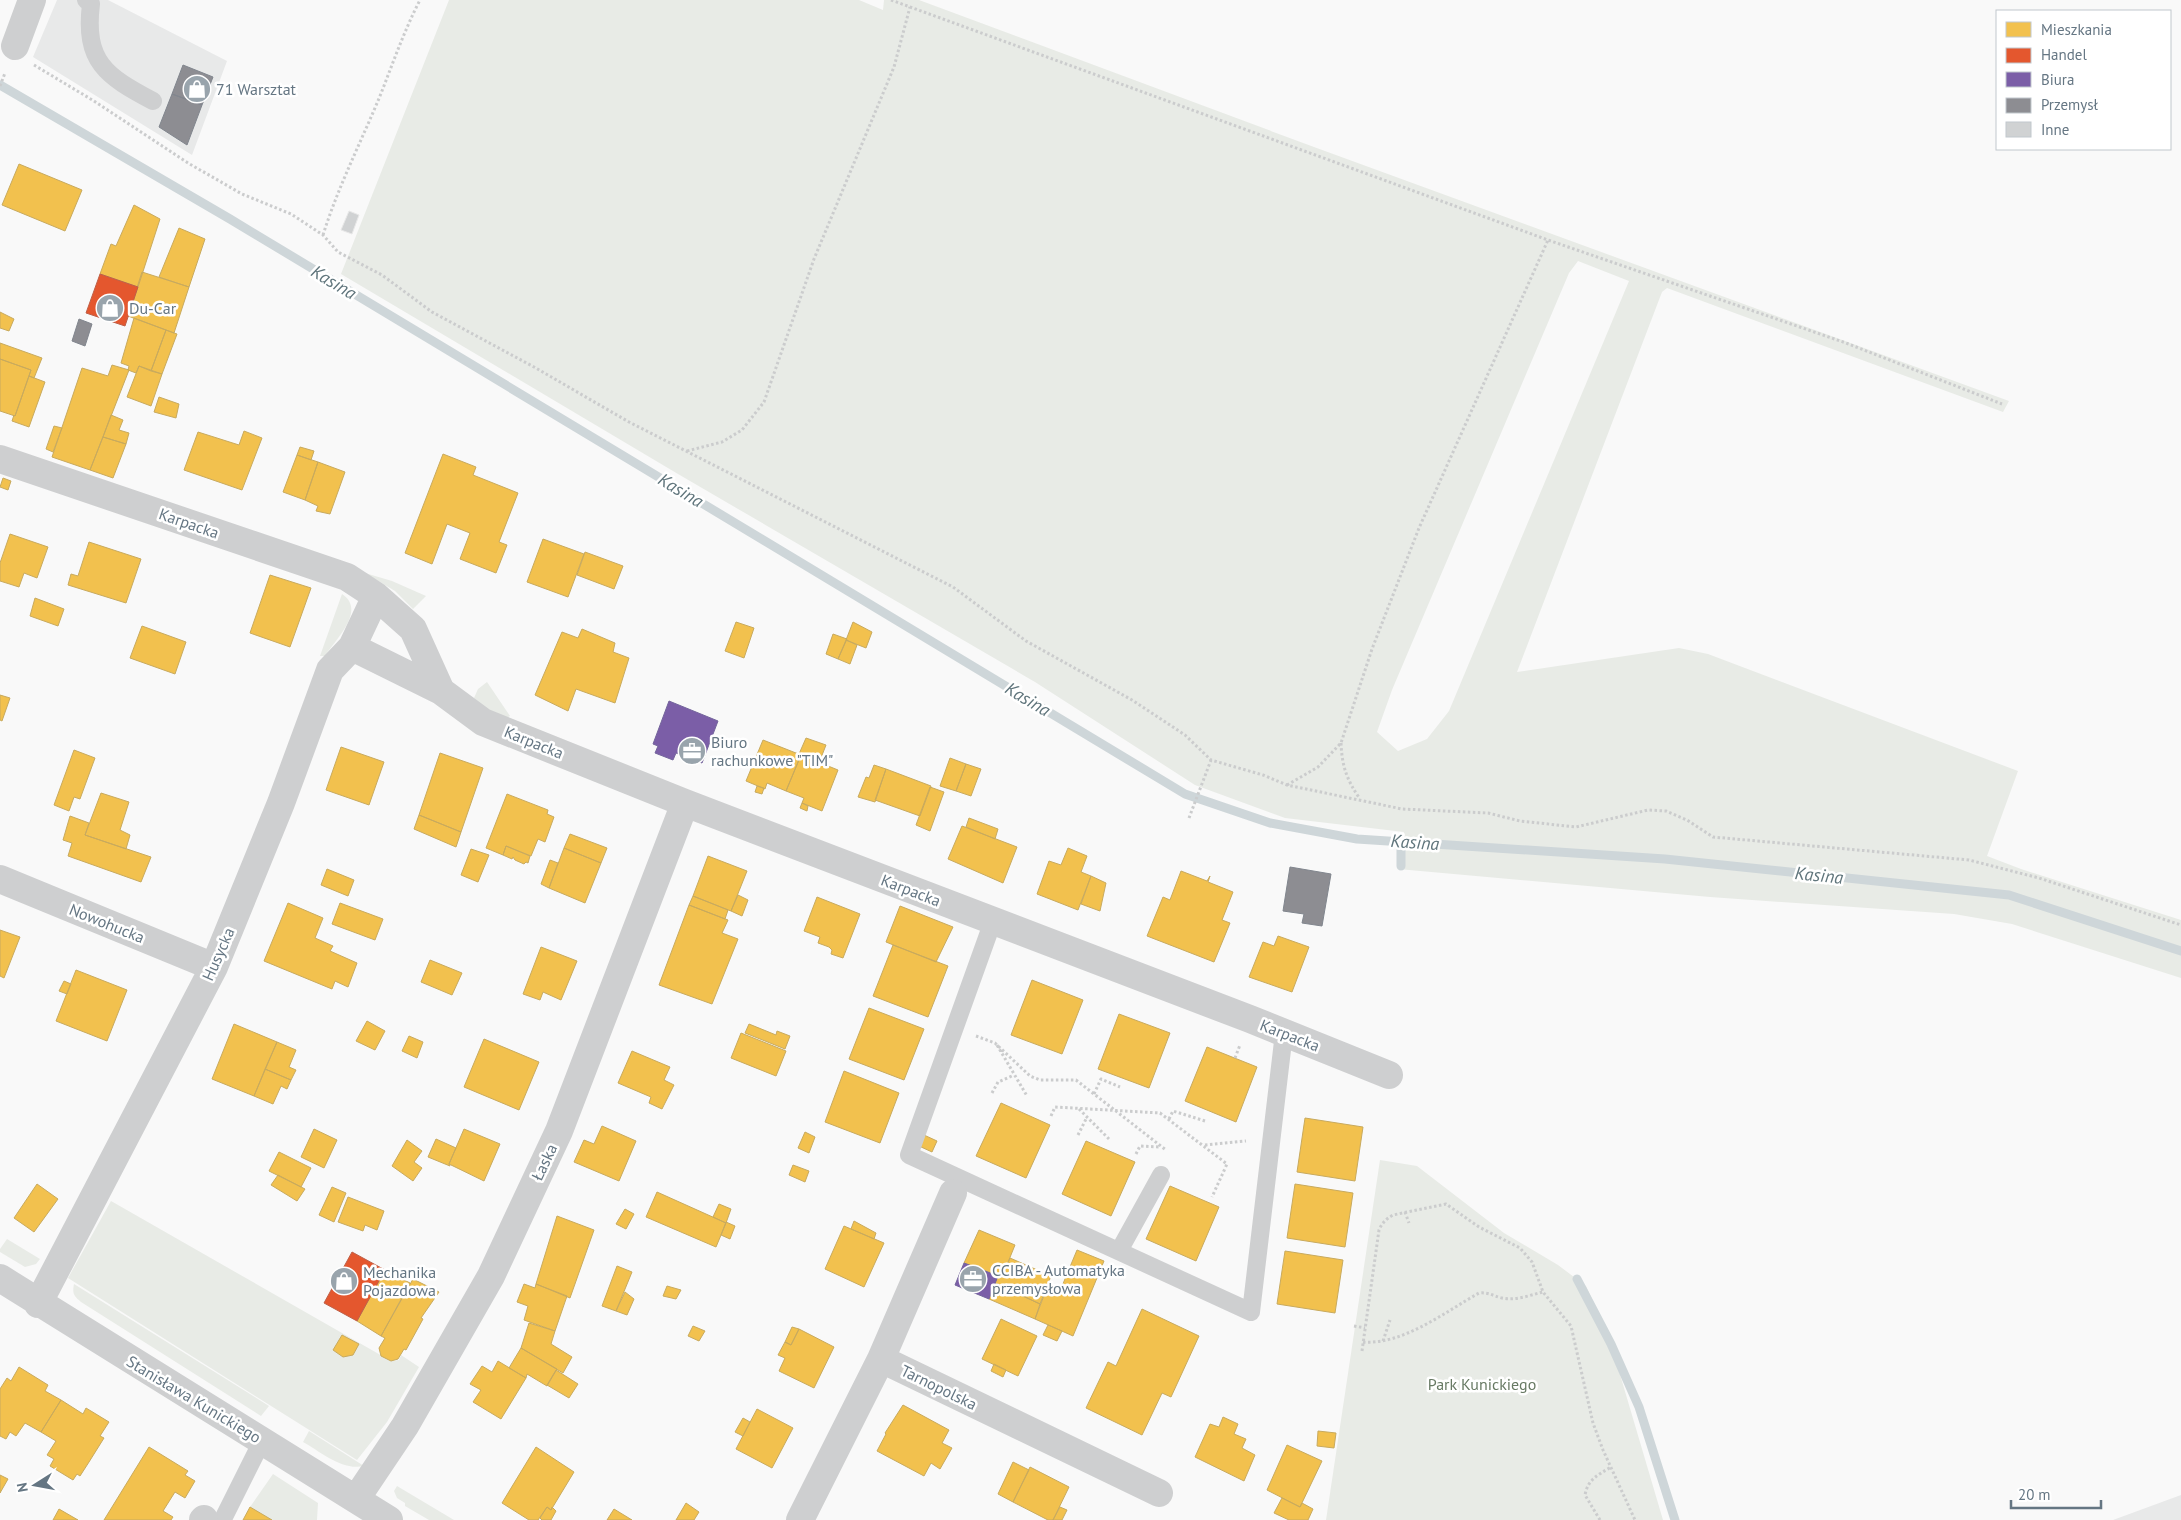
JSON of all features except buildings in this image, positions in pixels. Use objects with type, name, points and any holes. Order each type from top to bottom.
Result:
[{"type":"street","points":[[22,54],[32,0]]},
{"type":"street","name":"Karpacka","points":[[0,459],[347,577],[376,596],[413,629],[441,691]]},
{"type":"street","name":"Husycka","points":[[38,1304],[214,967],[281,803],[330,670],[352,646],[376,596]]},
{"type":"street","name":"Karpacka","points":[[352,646],[441,691],[483,722],[685,803],[1389,1075]]},
{"type":"street","name":"Łaska","points":[[356,1499],[405,1426],[491,1276],[563,1121],[685,803]]},
{"type":"street","name":"Nowohucka","points":[[0,879],[214,967]]},
{"type":"street","points":[[881,1359],[956,1186]]},
{"type":"street","name":"Stanisława Kunickiego","points":[[0,1278],[38,1304],[389,1520]]},
{"type":"street","name":"Tarnopolska","points":[[800,1520],[881,1359],[1159,1493]]},
{"type":"lane","points":[[86,0],[91,4],[89,24],[91,45],[100,62],[109,74],[124,86],[153,101]]},
{"type":"lane","points":[[993,921],[910,1155],[956,1186],[1119,1251],[1251,1312],[1284,1033]]},
{"type":"lane","points":[[1119,1251],[1161,1175]]},
{"type":"lane","points":[[210,1519],[262,1441]]},
{"type":"path","points":[[323,235],[331,210],[380,94],[403,32],[420,0]]},
{"type":"path","points":[[891,0],[1548,240],[1846,343],[2002,404]]},
{"type":"path","points":[[686,451],[722,442],[742,430],[764,402],[814,259],[894,67],[910,7]]},
{"type":"path","points":[[22,54],[203,172],[242,194],[291,214],[323,235],[338,252],[382,275],[432,312],[534,367],[629,422],[953,587],[1026,641],[1132,700],[1185,735],[1211,760],[1263,775],[1286,785],[1402,809],[1488,813],[1520,820],[1576,827],[1648,810],[1666,811],[1687,820],[1713,837],[1969,860],[2039,878],[2181,925]]},
{"type":"path","points":[[1360,799],[1350,784],[1342,763],[1341,743],[1372,649],[1419,528],[1548,240]]},
{"type":"path","points":[[1286,785],[1318,767],[1341,743]]},
{"type":"path","points":[[1189,818],[1207,775],[1211,760]]},
{"type":"path","points":[[955,1028],[995,1043],[1030,1076],[1040,1080],[1076,1080],[1118,1110],[1170,1154]]},
{"type":"path","points":[[995,1043],[1027,1096]]},
{"type":"path","points":[[992,1093],[998,1082],[1014,1075]]},
{"type":"path","points":[[1094,1094],[1101,1079],[1120,1087]]},
{"type":"path","points":[[1051,1116],[1055,1107],[1160,1113],[1205,1145],[1227,1164],[1212,1197]]},
{"type":"path","points":[[1079,1109],[1109,1139]]},
{"type":"path","points":[[1169,1120],[1172,1111],[1205,1122]]},
{"type":"path","points":[[1078,1135],[1087,1117]]},
{"type":"path","points":[[1205,1145],[1272,1138]]},
{"type":"path","points":[[1136,1154],[1140,1146],[1162,1147]]},
{"type":"path","points":[[1362,1351],[1379,1230],[1383,1222],[1388,1218],[1405,1212],[1446,1204],[1479,1227],[1520,1248],[1532,1262],[1543,1292],[1571,1326],[1593,1423],[1635,1520]]},
{"type":"path","points":[[1405,1212],[1409,1223]]},
{"type":"path","points":[[1364,1342],[1397,1339],[1479,1293],[1489,1292],[1502,1298],[1515,1299],[1543,1292]]},
{"type":"path","points":[[1383,1341],[1390,1320]]},
{"type":"path","points":[[1354,1326],[1365,1328]]},
{"type":"path","points":[[1600,1520],[1585,1495],[1593,1477],[1611,1467]]},
{"type":"shaded area","points":[[57,0],[108,0],[227,61],[192,155],[33,57]]},
{"type":"shaded area","points":[[2181,1495],[2181,1520],[2113,1520]]},
{"type":"green space","points":[[449,0],[859,0],[883,10],[884,0],[919,0],[1314,147],[2009,401],[2003,412],[1667,288],[1662,292],[1517,672],[1679,648],[1708,654],[2018,771],[1987,856],[2021,869],[2181,920],[2181,978],[2012,924],[1954,914],[1710,897],[1398,869],[1400,844],[1404,832],[1285,818],[1195,785],[1035,682],[678,474],[341,274]],"holes":[[[1578,261],[1629,281],[1449,711],[1427,739],[1398,751],[1377,732],[1392,690],[1569,273]]]},
{"type":"green space","points":[[365,573],[392,581],[426,596],[413,609],[395,591]]},
{"type":"green space","points":[[342,594],[349,601],[351,608],[347,625],[325,656],[320,656]]},
{"type":"green space","points":[[487,682],[510,716],[507,718],[486,711],[474,698],[478,689]]},
{"type":"green space","name":"Park Kunickiego","points":[[1380,1160],[1417,1166],[1504,1233],[1558,1265],[1586,1286],[1611,1344],[1663,1520],[1326,1520]]},
{"type":"green space","points":[[111,1201],[391,1361],[399,1360],[401,1355],[419,1367],[387,1422],[357,1460],[68,1278]]},
{"type":"green space","points":[[7,1239],[40,1259],[36,1264],[25,1267],[0,1252]]},
{"type":"green space","points":[[74,1284],[269,1406],[261,1416],[81,1302],[74,1295]]},
{"type":"green space","points":[[309,1431],[364,1466],[348,1466],[340,1463],[303,1442]]},
{"type":"green space","points":[[273,1474],[318,1503],[317,1520],[272,1520],[250,1507]]},
{"type":"green space","points":[[397,1486],[454,1520],[429,1520],[405,1506],[405,1503],[397,1498],[394,1491]]},
{"type":"waterway","name":"Kasina","points":[[0,85],[230,219],[1185,794],[1270,823],[1357,839],[1665,859],[2009,895],[2181,951]]},
{"type":"waterway","points":[[1401,842],[1401,866]]},
{"type":"waterway","points":[[1577,1279],[1611,1344],[1639,1407],[1675,1520]]},
{"type":"place","name":"71 Warsztat","points":[[197,89]]},
{"type":"place","name":"Du-Car","points":[[110,308]]},
{"type":"place","name":"Biuro rachunkowe \"TIM\"","points":[[692,751]]},
{"type":"place","name":"CCIBA - Automatyka przemysłowa","points":[[973,1279]]},
{"type":"place","name":"Mechanika Pojazdowa","points":[[344,1281]]}]
